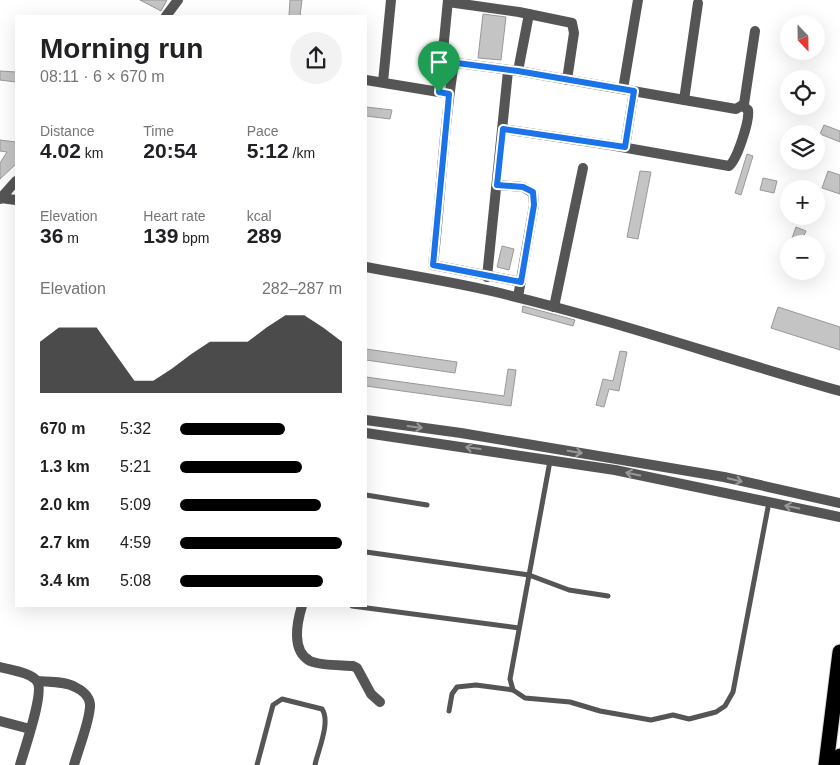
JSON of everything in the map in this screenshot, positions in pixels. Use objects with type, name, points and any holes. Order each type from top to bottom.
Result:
[{"type":"highway","points":[[826,765],[840,652]]},
{"type":"highway","points":[[839,765],[840,756]]},
{"type":"street","points":[[167,15],[178,0]]},
{"type":"street","points":[[383,82],[391,0]]},
{"type":"street","points":[[625,147],[628,90],[638,0]]},
{"type":"street","points":[[521,282],[433,265],[440,211],[444,93],[442,61],[448,1],[566,21],[574,27],[567,80]]},
{"type":"street","points":[[684,100],[698,3]]},
{"type":"street","points":[[487,276],[503,129],[513,71],[529,14]]},
{"type":"street","points":[[743,106],[755,31]]},
{"type":"street","points":[[442,61],[513,71],[736,109],[743,106]]},
{"type":"street","points":[[444,93],[454,63]]},
{"type":"street","points":[[367,80],[444,93]]},
{"type":"street","points":[[503,129],[625,147],[730,166],[734,162],[748,118],[748,110],[743,106]]},
{"type":"street","points":[[554,307],[582,168]]},
{"type":"street","points":[[0,199],[15,182]]},
{"type":"street","points":[[497,185],[523,187],[533,192],[534,205],[518,298]]},
{"type":"street","points":[[0,199],[15,200]]},
{"type":"street","points":[[367,267],[554,307],[666,338],[784,376],[840,391]]},
{"type":"street","points":[[367,420],[462,433],[724,477],[840,503]]},
{"type":"street","points":[[367,433],[615,470],[840,517]]},
{"type":"street","points":[[758,500],[762,486]]},
{"type":"street","points":[[302,607],[297,622],[297,640],[303,654],[312,661],[357,668],[371,694],[380,702]]},
{"type":"street","points":[[0,667],[30,676],[37,681],[74,686],[88,698],[90,704],[88,716],[74,765]]},
{"type":"street","points":[[20,765],[39,694],[37,681]]},
{"type":"street","points":[[0,721],[30,729]]},
{"type":"lane","points":[[513,690],[510,679],[550,460]]},
{"type":"lane","points":[[367,495],[427,505]]},
{"type":"lane","points":[[449,711],[452,694],[457,687],[476,685],[513,690],[525,698],[570,702],[600,711],[651,720],[673,715],[689,719],[698,718],[726,706],[733,692],[769,502]]},
{"type":"lane","points":[[367,552],[529,575],[569,590],[608,596]]},
{"type":"lane","points":[[360,607],[519,628]]},
{"type":"lane","points":[[257,765],[273,705],[282,699],[322,710],[325,713],[326,724],[315,765]]},
{"type":"building","points":[[140,0],[167,0],[161,11]]},
{"type":"building","points":[[290,0],[302,0],[300,15],[289,15]]},
{"type":"building","points":[[483,14],[506,17],[501,60],[478,58]]},
{"type":"building","points":[[0,71],[15,72],[15,82],[0,80]]},
{"type":"building","points":[[367,107],[392,110],[390,119],[367,116]]},
{"type":"building","points":[[825,125],[840,131],[840,142],[825,136]]},
{"type":"building","points":[[0,140],[15,142],[15,165],[0,179],[0,163],[7,152],[0,151]]},
{"type":"building","points":[[747,154],[753,156],[741,195],[735,193]]},
{"type":"building","points":[[640,171],[651,172],[638,239],[627,237]]},
{"type":"building","points":[[828,171],[840,175],[840,194],[825,189],[825,180]]},
{"type":"building","points":[[763,178],[777,181],[774,193],[760,190]]},
{"type":"building","points":[[796,227],[806,231],[804,235],[793,235]]},
{"type":"building","points":[[502,246],[514,249],[509,270],[497,267]]},
{"type":"building","points":[[523,306],[575,320],[573,326],[522,312]]},
{"type":"building","points":[[778,307],[840,327],[840,350],[771,328]]},
{"type":"building","points":[[367,349],[457,362],[455,373],[367,360]]},
{"type":"building","points":[[620,351],[627,352],[619,391],[609,389],[604,407],[596,405],[603,379],[613,381]]},
{"type":"building","points":[[508,369],[516,370],[511,406],[367,386],[367,377],[504,396]]},
{"type":"route","points":[[442,61],[518,71],[634,91],[625,147],[503,129],[497,185],[523,187],[533,192],[534,205],[521,282],[433,265],[440,211],[449,94],[439,92],[442,61]]}]
